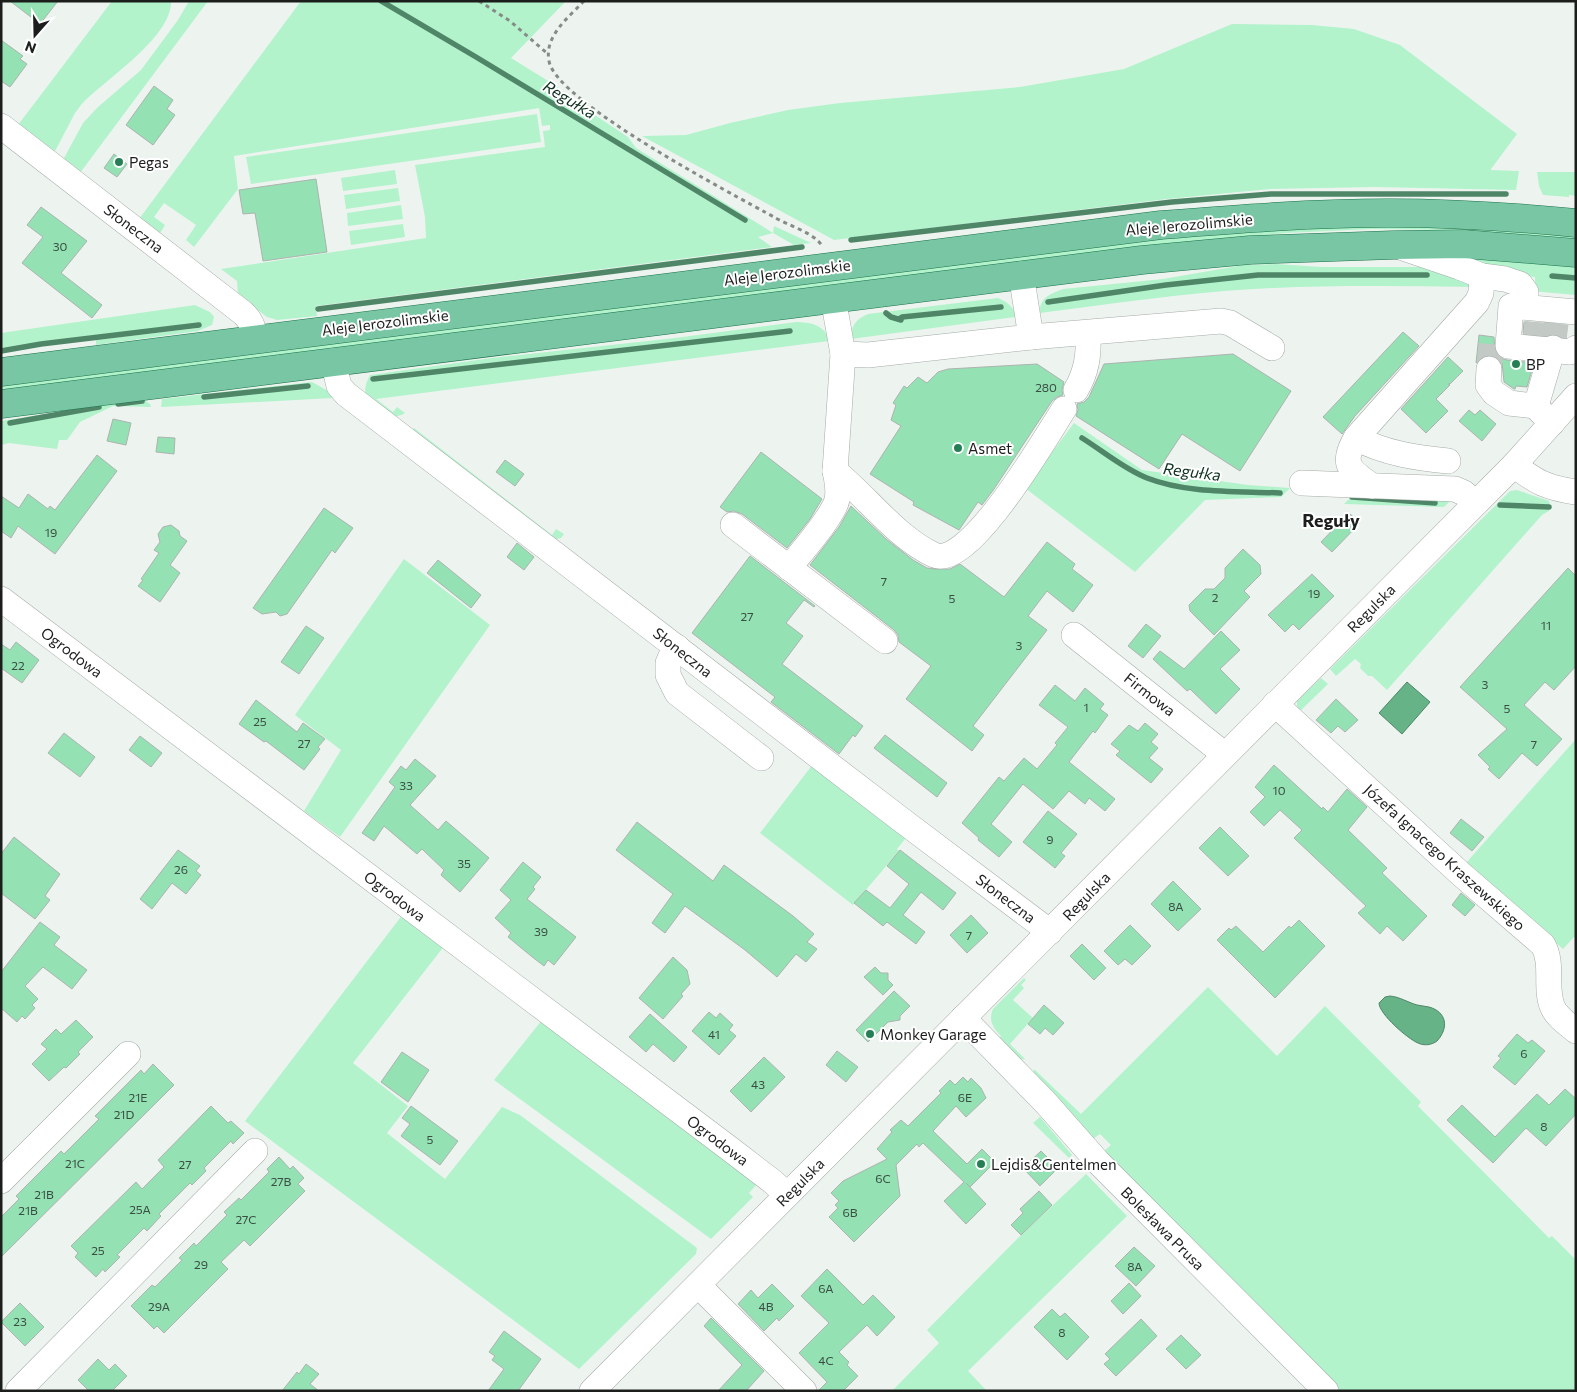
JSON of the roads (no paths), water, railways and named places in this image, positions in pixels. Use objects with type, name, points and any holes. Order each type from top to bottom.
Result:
[{"type":"main road","name":"Aleje Jerozolimskie","points":[[1,372],[1161,224],[1281,216],[1390,213],[1528,218],[1576,223]]},
{"type":"main road","name":"Aleje Jerozolimskie","points":[[1,404],[1151,259],[1250,250],[1393,245],[1464,244],[1576,253]]},
{"type":"street","name":"Słoneczna","points":[[1,126],[243,312],[253,325],[256,339]]},
{"type":"street","points":[[1393,245],[1459,266],[1482,276],[1505,278],[1520,284],[1543,312]]},
{"type":"street","points":[[1021,274],[1031,338]]},
{"type":"street","points":[[1372,486],[1353,473],[1348,467],[1348,458],[1356,438],[1477,302],[1481,293],[1482,276]]},
{"type":"street","points":[[789,568],[831,513],[837,501],[838,489],[835,471],[843,354],[833,298]]},
{"type":"street","points":[[1492,336],[1496,317],[1543,312]]},
{"type":"street","points":[[1543,312],[1508,346],[1550,348],[1538,399],[1543,414]]},
{"type":"street","points":[[843,354],[868,354],[1221,321],[1230,323],[1272,348]]},
{"type":"street","points":[[835,471],[898,530],[936,556],[945,557],[977,534],[1004,501],[1070,399],[1083,378],[1088,360],[1088,333]]},
{"type":"street","name":"Słoneczna","points":[[333,361],[339,386],[346,394],[1050,932]]},
{"type":"street","points":[[1489,369],[1489,387],[1504,401],[1543,414]]},
{"type":"street","name":"Regulska","points":[[592,1391],[1050,932],[1224,754],[1514,465],[1543,414],[1576,396]]},
{"type":"street","points":[[1356,438],[1386,451],[1448,461]]},
{"type":"street","points":[[1514,465],[1545,486],[1576,492]]},
{"type":"street","points":[[1302,483],[1455,490],[1464,492],[1476,503]]},
{"type":"street","points":[[733,525],[885,641]]},
{"type":"street","name":"Ogrodowa","points":[[1,599],[722,1143],[787,1195]]},
{"type":"street","name":"Firmowa","points":[[1074,635],[1224,754]]},
{"type":"street","points":[[677,647],[668,663],[668,676],[677,693],[761,758]]},
{"type":"street","name":"Józefa Ignacego Kraszewskiego","points":[[1275,704],[1462,875],[1540,942],[1545,949],[1548,959],[1552,1007],[1576,1031]]},
{"type":"street","name":"Bolesława Prusa","points":[[963,1018],[1045,1102],[1098,1162],[1326,1391]]},
{"type":"street","points":[[1,1182],[128,1054]]},
{"type":"street","points":[[1,1159],[102,1058]]},
{"type":"street","points":[[18,1391],[255,1151]]},
{"type":"street","points":[[698,1285],[804,1391]]},
{"type":"waterway","name":"Regułka","points":[[381,1],[745,220]]},
{"type":"waterway","points":[[851,240],[1172,202],[1271,194],[1506,194]]},
{"type":"waterway","points":[[318,309],[802,247]]},
{"type":"waterway","points":[[1048,302],[1166,285],[1258,275],[1427,275]]},
{"type":"waterway","points":[[1552,276],[1576,278]]},
{"type":"waterway","points":[[899,319],[902,317],[1001,307]]},
{"type":"waterway","name":"Regułka","points":[[886,313],[891,317],[901,320]]},
{"type":"waterway","points":[[1,351],[41,344],[199,325]]},
{"type":"waterway","points":[[373,379],[790,331]]},
{"type":"waterway","points":[[204,397],[308,386]]},
{"type":"waterway","points":[[118,404],[142,401]]},
{"type":"waterway","points":[[10,423],[99,407]]},
{"type":"waterway","name":"Regułka","points":[[1082,438],[1130,470],[1163,483],[1213,491],[1280,493]]},
{"type":"waterway","name":"Regułka","points":[[1352,497],[1435,503]]},
{"type":"waterway","name":"Regułka","points":[[1500,505],[1549,507]]},
{"type":"tunnel","points":[[1535,346],[1537,322]]},
{"type":"tunnel","points":[[1553,348],[1556,323]]},
{"type":"tunnel","points":[[1489,369],[1492,336]]},
{"type":"place","name":"Pegas","points":[[119,162]]},
{"type":"place","name":"BP","points":[[1516,364]]},
{"type":"place","name":"Asmet","points":[[958,448]]},
{"type":"place","name":"Monkey Garage","points":[[870,1034]]},
{"type":"place","name":"Lejdis&Gentelmen","points":[[981,1164]]},
{"type":"district","name":"Reguły","points":[[1331,520]]}]
